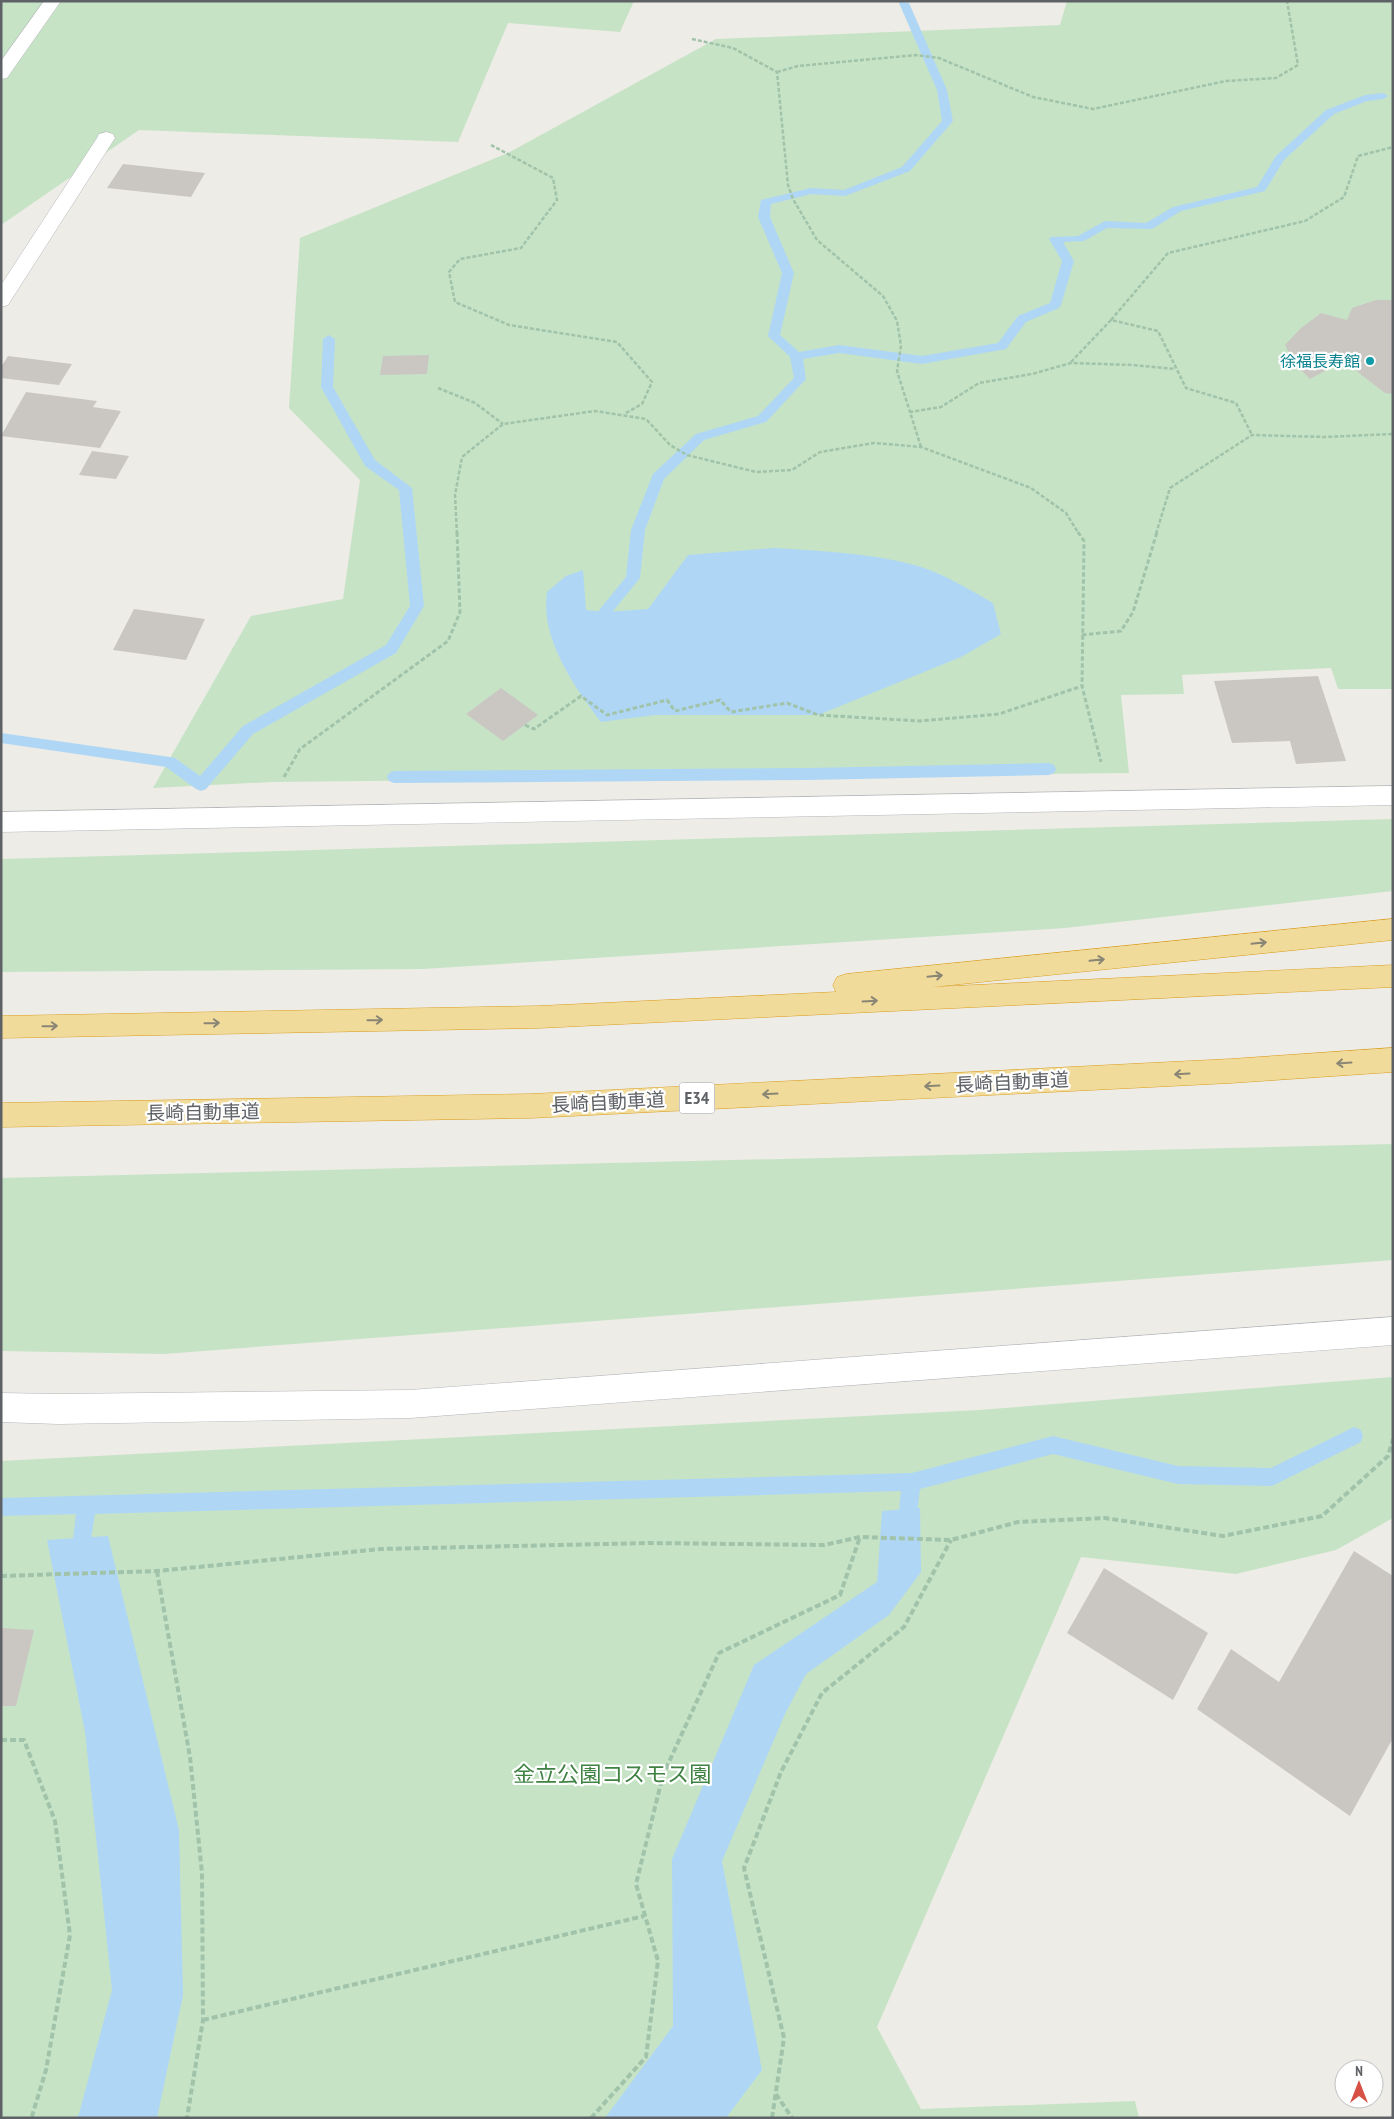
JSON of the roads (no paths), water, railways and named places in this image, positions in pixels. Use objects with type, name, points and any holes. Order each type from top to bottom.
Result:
[{"type":"highway","points":[[539,1016],[1393,929]]},
{"type":"highway","points":[[1,1027],[539,1016],[1393,976]]},
{"type":"highway","name":"長崎自動車道","points":[[1,1116],[530,1106],[1231,1071],[1393,1060]]},
{"type":"street","points":[[1,74],[53,1]]},
{"type":"street","points":[[1,301],[106,138]]},
{"type":"street","points":[[1,822],[1393,795]]},
{"type":"street","points":[[1,1408],[58,1409],[410,1404],[1393,1331]]},
{"type":"water","points":[[774,548],[867,556],[903,562],[930,570],[993,603],[1001,634],[961,657],[818,715],[655,715],[601,722],[580,693],[561,661],[549,627],[546,610],[547,592],[566,576],[583,570],[586,610],[605,612],[648,609],[688,555]]},
{"type":"water","points":[[920,1508],[921,1572],[889,1615],[806,1674],[785,1714],[722,1861],[762,2070],[726,2118],[605,2118],[673,2026],[672,1859],[754,1665],[877,1582],[882,1511]]},
{"type":"water","points":[[108,1536],[179,1830],[183,1995],[157,2118],[76,2118],[79,2114],[112,1990],[85,1732],[47,1540]]},
{"type":"waterway","points":[[796,356],[774,336],[788,273],[764,217],[765,202],[811,191],[845,193],[906,169],[948,121],[942,90],[904,3]]},
{"type":"waterway","points":[[796,356],[839,349],[922,360],[1002,346],[1022,319],[1055,305],[1068,261],[1055,239],[1080,239],[1105,224],[1148,227],[1177,209],[1261,189],[1280,158],[1330,112],[1365,98],[1383,96]]},
{"type":"waterway","points":[[1,738],[170,762],[201,785],[248,730],[391,649],[417,606],[405,488],[370,463],[327,387],[329,339]]},
{"type":"waterway","points":[[605,612],[633,578],[638,530],[658,477],[700,437],[762,419],[800,379],[796,356]]},
{"type":"waterway","points":[[394,777],[808,774],[1049,769]]},
{"type":"waterway","points":[[912,1482],[1053,1445],[1178,1475],[1272,1477],[1354,1436]]},
{"type":"waterway","points":[[87,1505],[912,1482]]},
{"type":"waterway","points":[[906,1529],[912,1482]]},
{"type":"waterway","points":[[1,1507],[87,1505]]},
{"type":"waterway","points":[[86,1558],[82,1539],[87,1505]]},
{"type":"place","name":"徐福長寿館","points":[[1370,361]]},
{"type":"park label","name":"金立公園コスモス園","points":[[612,1774]]}]
